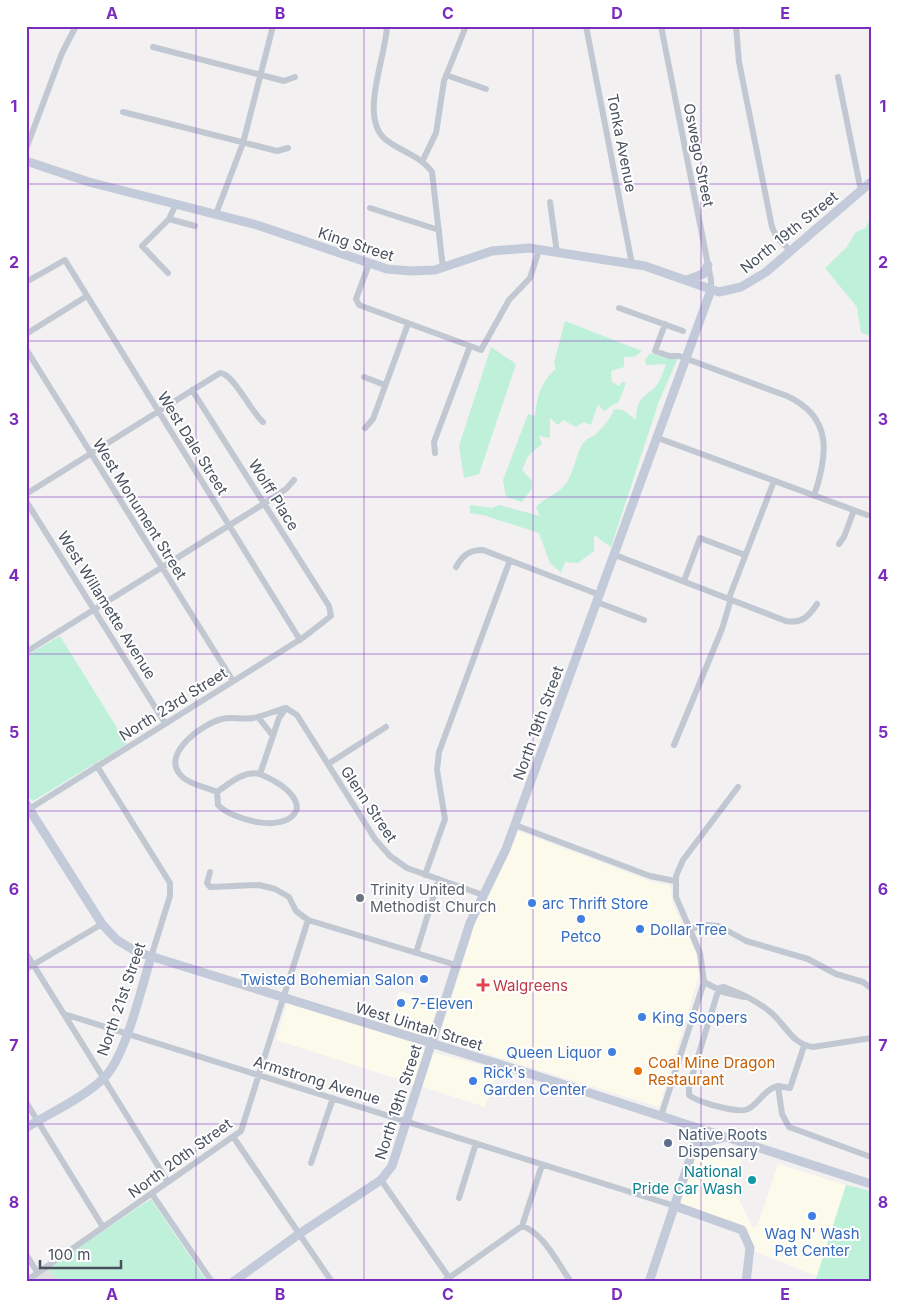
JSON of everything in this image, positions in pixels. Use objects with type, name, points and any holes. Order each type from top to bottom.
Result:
[{"type":"street","points":[[26,149],[62,53],[76,26]]},
{"type":"street","points":[[216,214],[243,143],[273,26]]},
{"type":"street","points":[[386,26],[373,105],[374,121],[379,132],[388,141],[422,162],[429,168],[434,177],[443,268]]},
{"type":"street","points":[[422,162],[436,133],[442,87],[466,26]]},
{"type":"street","name":"Tonka Avenue","points":[[586,26],[632,264]]},
{"type":"street","name":"Oswego Street","points":[[661,26],[708,265],[711,290]]},
{"type":"street","points":[[736,26],[772,227],[777,238],[791,251]]},
{"type":"street","points":[[153,48],[284,80],[295,77]]},
{"type":"street","points":[[446,75],[486,89]]},
{"type":"street","points":[[838,77],[861,191]]},
{"type":"street","points":[[123,112],[277,151],[288,148]]},
{"type":"street","name":"King Street","points":[[26,161],[89,182],[257,225],[369,264],[398,271],[443,268],[492,251],[521,248],[632,264],[654,269],[711,290]]},
{"type":"street","name":"North 19th Street","points":[[232,1282],[299,1234],[381,1180],[392,1166],[470,923],[497,869],[515,825],[711,290],[727,292],[741,287],[766,272],[871,182]]},
{"type":"street","points":[[550,202],[557,253]]},
{"type":"street","points":[[168,273],[142,246],[169,219],[176,204]]},
{"type":"street","points":[[370,208],[439,230]]},
{"type":"street","points":[[169,219],[195,226]]},
{"type":"street","points":[[369,264],[357,302],[408,324],[481,350],[509,300],[530,278],[539,250]]},
{"type":"street","name":"West Dale Street","points":[[26,282],[65,260],[300,640]]},
{"type":"street","points":[[687,280],[703,274],[708,265]]},
{"type":"street","points":[[26,334],[87,296]]},
{"type":"street","points":[[619,308],[683,331]]},
{"type":"street","points":[[365,428],[373,419],[408,324]]},
{"type":"street","points":[[665,324],[655,351],[686,359],[788,396],[801,403],[812,414],[820,428],[826,453],[814,496]]},
{"type":"street","points":[[435,454],[434,442],[470,346]]},
{"type":"street","name":"West Monument Street","points":[[26,349],[233,681]]},
{"type":"street","points":[[26,494],[220,373],[230,376],[254,414],[263,422]]},
{"type":"street","points":[[364,377],[385,385]]},
{"type":"street","name":"Wolff Place","points":[[192,390],[329,606],[331,616]]},
{"type":"street","points":[[658,438],[867,515]]},
{"type":"street","points":[[26,652],[265,503],[286,489],[294,480]]},
{"type":"street","points":[[674,745],[722,629],[730,598],[774,481]]},
{"type":"street","name":"West Willamette Avenue","points":[[26,501],[165,723]]},
{"type":"street","points":[[839,544],[844,537],[854,510]]},
{"type":"street","points":[[684,581],[700,538],[746,555]]},
{"type":"street","points":[[456,567],[462,556],[477,550],[510,560],[599,598],[644,620]]},
{"type":"street","points":[[615,555],[790,622],[806,618],[817,604]]},
{"type":"street","points":[[425,875],[445,819],[437,770],[437,758],[510,560]]},
{"type":"street","name":"North 23rd Street","points":[[27,808],[300,640],[331,616]]},
{"type":"street","points":[[217,792],[181,776],[176,762],[180,748],[189,738],[218,720],[258,717],[286,708]]},
{"type":"street","points":[[260,774],[279,718],[286,708]]},
{"type":"street","name":"Glenn Street","points":[[286,708],[297,715],[384,851],[402,865],[483,895]]},
{"type":"street","points":[[258,717],[273,736]]},
{"type":"street","points":[[328,764],[386,727]]},
{"type":"street","name":"North 21st Street","points":[[26,1128],[84,1093],[103,1078],[116,1061],[127,1033],[170,896],[167,877],[97,766]]},
{"type":"street","points":[[254,773],[260,774],[283,788],[295,800],[297,809],[290,819],[284,822],[262,823],[226,811],[217,802],[217,792],[242,776],[254,773]]},
{"type":"street","points":[[661,1116],[704,982],[703,961],[690,929],[680,911],[676,897],[675,882],[678,871],[689,852],[738,787]]},
{"type":"street","name":"West Uintah Street","points":[[27,808],[102,924],[117,940],[151,957],[661,1116],[871,1184]]},
{"type":"street","points":[[515,825],[650,876],[675,882]]},
{"type":"street","points":[[210,872],[207,884],[210,887],[259,885],[281,891],[291,899],[296,911],[308,920],[456,966]]},
{"type":"street","points":[[416,953],[439,879]]},
{"type":"street","name":"North 20th Street","points":[[26,1281],[234,1138],[243,1126],[308,920]]},
{"type":"street","points":[[26,969],[102,924]]},
{"type":"street","points":[[690,929],[706,925],[716,925],[746,941],[808,959],[826,970],[857,979],[871,988]]},
{"type":"street","points":[[26,953],[168,1182]]},
{"type":"street","points":[[704,982],[719,988],[723,992],[744,997],[770,1011],[795,1040],[804,1046],[813,1047],[871,1038]]},
{"type":"street","points":[[719,988],[689,1086],[689,1095],[692,1098],[736,1111],[746,1110],[769,1089],[778,1086],[790,1088],[804,1046]]},
{"type":"street","name":"Armstrong Avenue","points":[[64,1014],[676,1206]]},
{"type":"street","points":[[778,1086],[782,1114],[789,1127],[871,1157]]},
{"type":"street","points":[[312,1163],[333,1098]]},
{"type":"street","points":[[26,1102],[103,1227]]},
{"type":"street","points":[[649,1282],[676,1206],[700,1129]]},
{"type":"street","points":[[234,1138],[332,1282]]},
{"type":"street","points":[[695,1146],[725,1138]]},
{"type":"street","points":[[459,1198],[476,1143]]},
{"type":"street","points":[[443,1282],[451,1280],[522,1226],[542,1165]]},
{"type":"street","points":[[381,1180],[451,1280]]},
{"type":"street","points":[[152,1194],[212,1282]]},
{"type":"street","points":[[676,1206],[742,1230],[750,1248],[746,1282]]},
{"type":"street","points":[[522,1226],[533,1232],[543,1242],[570,1282]]},
{"type":"street","points":[[26,1254],[37,1272]]},
{"type":"shaded area","points":[[518,831],[655,883],[670,885],[673,904],[697,955],[699,976],[659,1107],[445,1041],[440,1035],[477,916],[487,900]]},
{"type":"shaded area","points":[[399,991],[439,1003],[423,1050],[498,1069],[485,1107],[276,1040],[290,994],[388,1025]]},
{"type":"shaded area","points":[[712,1144],[744,1153],[733,1187],[753,1228],[758,1224],[778,1164],[846,1185],[817,1276],[753,1251],[748,1232],[739,1224],[683,1205],[681,1201],[697,1151],[700,1147]]},
{"type":"shaded area","points":[[48,1268],[58,1282],[30,1282]]},
{"type":"green space","points":[[871,215],[871,336],[861,333],[857,307],[825,268],[846,248],[856,232],[866,228]]},
{"type":"green space","points":[[565,321],[642,351],[634,357],[624,357],[624,367],[611,371],[612,382],[619,386],[622,382],[626,383],[625,386],[618,403],[603,411],[598,404],[591,425],[584,422],[576,427],[563,420],[558,425],[550,418],[550,438],[539,436],[542,444],[528,456],[522,470],[532,481],[532,488],[522,502],[506,497],[503,480],[528,414],[535,416],[543,384],[556,369],[554,363]]},
{"type":"green space","points":[[491,347],[516,364],[479,474],[464,478],[459,446]]},
{"type":"green space","points":[[650,353],[668,359],[678,358],[659,401],[611,547],[594,535],[594,551],[578,563],[565,562],[561,573],[550,563],[539,533],[483,515],[470,513],[470,505],[492,508],[499,505],[540,516],[536,507],[557,492],[568,481],[582,445],[604,425],[614,409],[623,410],[636,420],[639,403],[658,384],[666,364],[646,365],[645,360]]},
{"type":"green space","points":[[60,636],[127,744],[33,801],[26,795],[26,656]]},
{"type":"green space","points":[[846,1185],[871,1191],[871,1282],[815,1282]]},
{"type":"green space","points":[[151,1199],[207,1282],[58,1282],[48,1268]]},
{"type":"place","name":"Trinity United Methodist Church","points":[[360,898]]},
{"type":"place","name":"arc Thrift Store","points":[[532,903]]},
{"type":"place","name":"Petco","points":[[581,919]]},
{"type":"place","name":"Dollar Tree","points":[[640,929]]},
{"type":"place","name":"Twisted Bohemian Salon","points":[[424,979]]},
{"type":"place","name":"Walgreens","points":[[483,985]]},
{"type":"place","name":"7-Eleven","points":[[401,1003]]},
{"type":"place","name":"King Soopers","points":[[642,1017]]},
{"type":"place","name":"Queen Liquor","points":[[612,1052]]},
{"type":"place","name":"Coal Mine Dragon Restaurant","points":[[638,1071]]},
{"type":"place","name":"Rick's Garden Center","points":[[473,1081]]},
{"type":"place","name":"Native Roots Dispensary","points":[[668,1143]]},
{"type":"place","name":"National Pride Car Wash","points":[[752,1180]]},
{"type":"place","name":"Wag N' Wash Pet Center","points":[[812,1216]]}]
